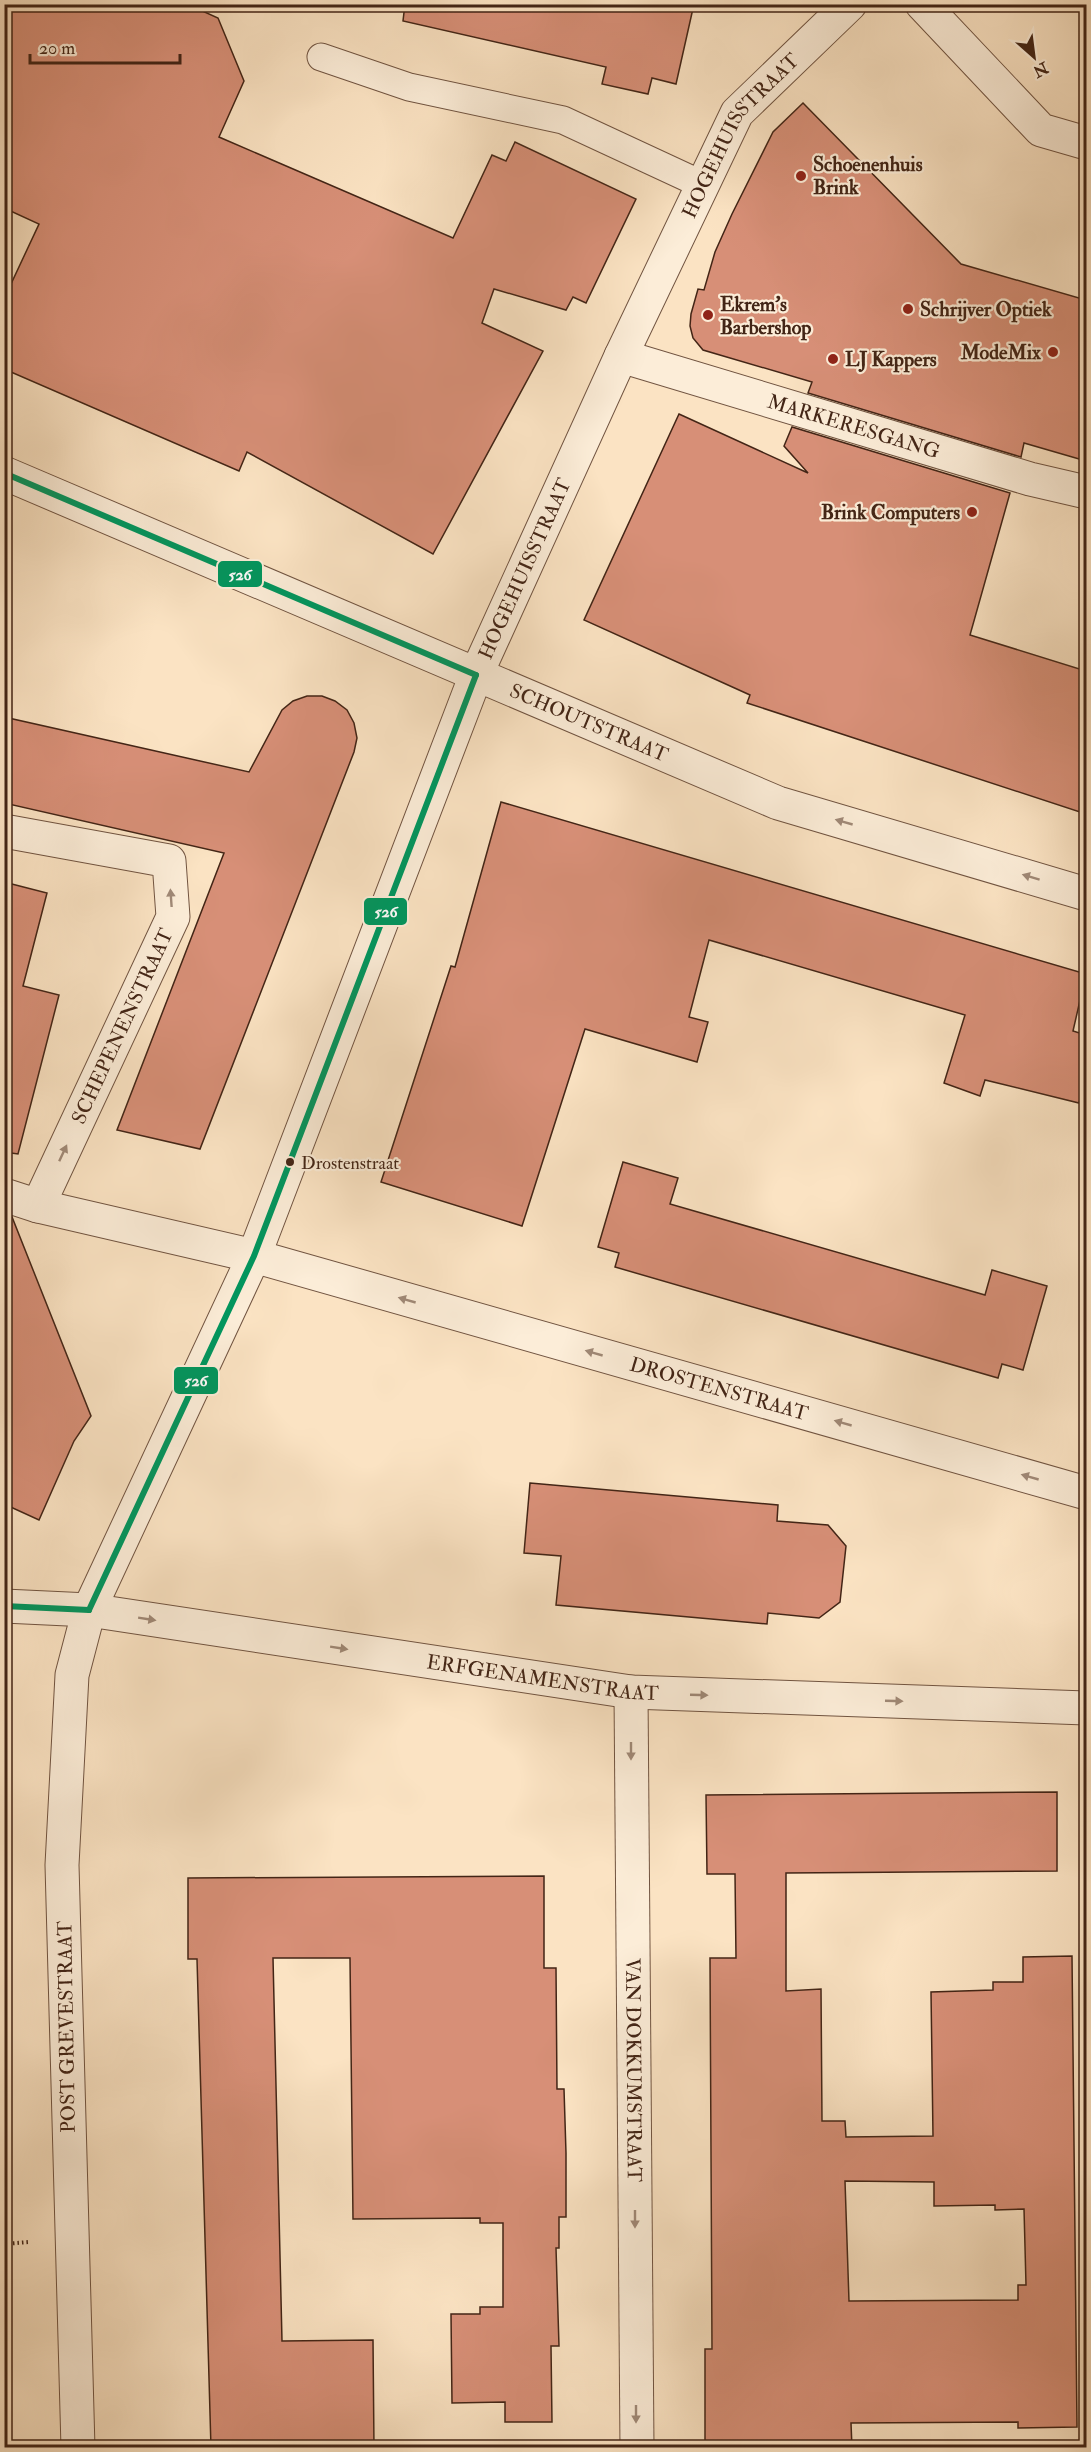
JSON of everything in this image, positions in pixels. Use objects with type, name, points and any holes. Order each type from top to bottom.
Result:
[{"type":"street","name":"HOGEHUISSTRAAT","points":[[89,1610],[254,1256],[476,675],[621,356],[737,113],[850,4]]},
{"type":"street","points":[[922,4],[1041,130],[1086,143]]},
{"type":"street","name":"MARKERESGANG","points":[[621,356],[1030,479],[1086,492]]},
{"type":"street","name":"SCHOUTSTRAAT","points":[[4,473],[778,803],[1086,894]]},
{"type":"street","name":"SCHEPENENSTRAAT","points":[[4,831],[169,861],[172,917],[38,1206]]},
{"type":"street","name":"DROSTENSTRAAT","points":[[4,1195],[38,1206],[254,1256],[1086,1493]]},
{"type":"street","name":"ERFGENAMENSTRAAT","points":[[4,1606],[89,1610],[631,1692],[1086,1708]]},
{"type":"street","name":"POST GREVESTRAAT","points":[[78,2448],[62,1865],[72,1675],[89,1610]]},
{"type":"street","name":"VAN DOKKUMSTRAAT","points":[[631,1692],[637,2448]]},
{"type":"lane","points":[[321,57],[409,87],[563,120],[703,185]]},
{"type":"building","points":[[4,4],[187,4],[218,18],[244,81],[219,137],[453,238],[492,155],[506,161],[515,142],[636,199],[586,303],[573,297],[566,310],[494,289],[482,323],[543,351],[433,554],[247,452],[239,471],[4,369],[4,299],[39,224],[4,208]]},
{"type":"building","points":[[405,4],[694,4],[676,84],[652,78],[648,94],[602,84],[606,67],[403,21]]},
{"type":"building","points":[[803,103],[961,264],[1086,300],[1086,461],[1024,443],[1021,457],[808,393],[812,382],[703,350],[693,338],[690,326],[691,314],[698,289],[704,290],[715,252],[732,214],[773,132]]},
{"type":"building","points":[[679,414],[808,473],[784,446],[792,427],[1010,493],[970,635],[1086,671],[1086,814],[747,703],[750,695],[584,620]]},
{"type":"building","points":[[307,696],[322,696],[335,701],[347,710],[354,723],[357,738],[354,752],[200,1149],[117,1130],[224,853],[4,803],[4,717],[249,772],[282,710],[293,701]]},
{"type":"building","points":[[501,802],[1086,974],[1073,1031],[1086,1035],[1086,1076],[1079,1103],[985,1080],[980,1096],[944,1083],[965,1015],[709,940],[689,1017],[708,1022],[697,1062],[585,1029],[522,1226],[381,1182],[451,966],[455,967]]},
{"type":"building","points":[[4,882],[47,893],[23,986],[59,995],[18,1154],[4,1152]]},
{"type":"building","points":[[623,1162],[678,1178],[670,1204],[985,1295],[992,1270],[1047,1286],[1023,1370],[1002,1364],[998,1378],[615,1267],[619,1253],[598,1247]]},
{"type":"building","points":[[4,1215],[12,1217],[91,1416],[74,1441],[39,1520],[4,1504]]},
{"type":"building","points":[[530,1483],[778,1505],[777,1521],[828,1525],[846,1546],[840,1602],[819,1618],[768,1613],[767,1624],[556,1605],[561,1556],[524,1553]]},
{"type":"building","points":[[1057,1792],[1057,1871],[786,1873],[786,1991],[821,1989],[822,2121],[845,2121],[846,2137],[933,2136],[931,1992],[993,1990],[993,1982],[1023,1982],[1023,1957],[1072,1956],[1077,2427],[1018,2428],[1018,2422],[851,2423],[852,2448],[705,2448],[705,2349],[712,2349],[710,1958],[736,1958],[735,1874],[707,1874],[706,1795]],"holes":[[[845,2181],[934,2182],[934,2206],[995,2205],[995,2210],[1024,2209],[1026,2285],[1018,2285],[1018,2300],[849,2301]]]},
{"type":"building","points":[[544,1876],[544,1968],[556,1968],[557,2089],[564,2089],[566,2153],[566,2217],[559,2217],[559,2248],[556,2248],[559,2346],[551,2346],[552,2422],[505,2422],[505,2402],[452,2403],[451,2314],[480,2314],[480,2307],[503,2307],[503,2223],[480,2223],[480,2218],[353,2219],[350,1958],[273,1958],[282,2341],[373,2340],[374,2448],[211,2448],[197,1959],[188,1959],[188,1878]]},
{"type":"transit line","name":"526","points":[[4,473],[476,675]]},
{"type":"transit line","name":"526","points":[[89,1610],[254,1256],[476,675]]},
{"type":"transit line","name":"526","points":[[4,1606],[89,1610]]},
{"type":"place","name":"Schoenenhuis Brink","points":[[801,176]]},
{"type":"place","name":"Schrijver Optiek","points":[[908,309]]},
{"type":"place","name":"Ekrem's Barbershop","points":[[708,315]]},
{"type":"place","name":"ModeMix","points":[[1053,352]]},
{"type":"place","name":"LJ Kappers","points":[[833,359]]},
{"type":"place","name":"Brink Computers","points":[[972,512]]},
{"type":"place","name":"Drostenstraat","points":[[290,1162]]}]
